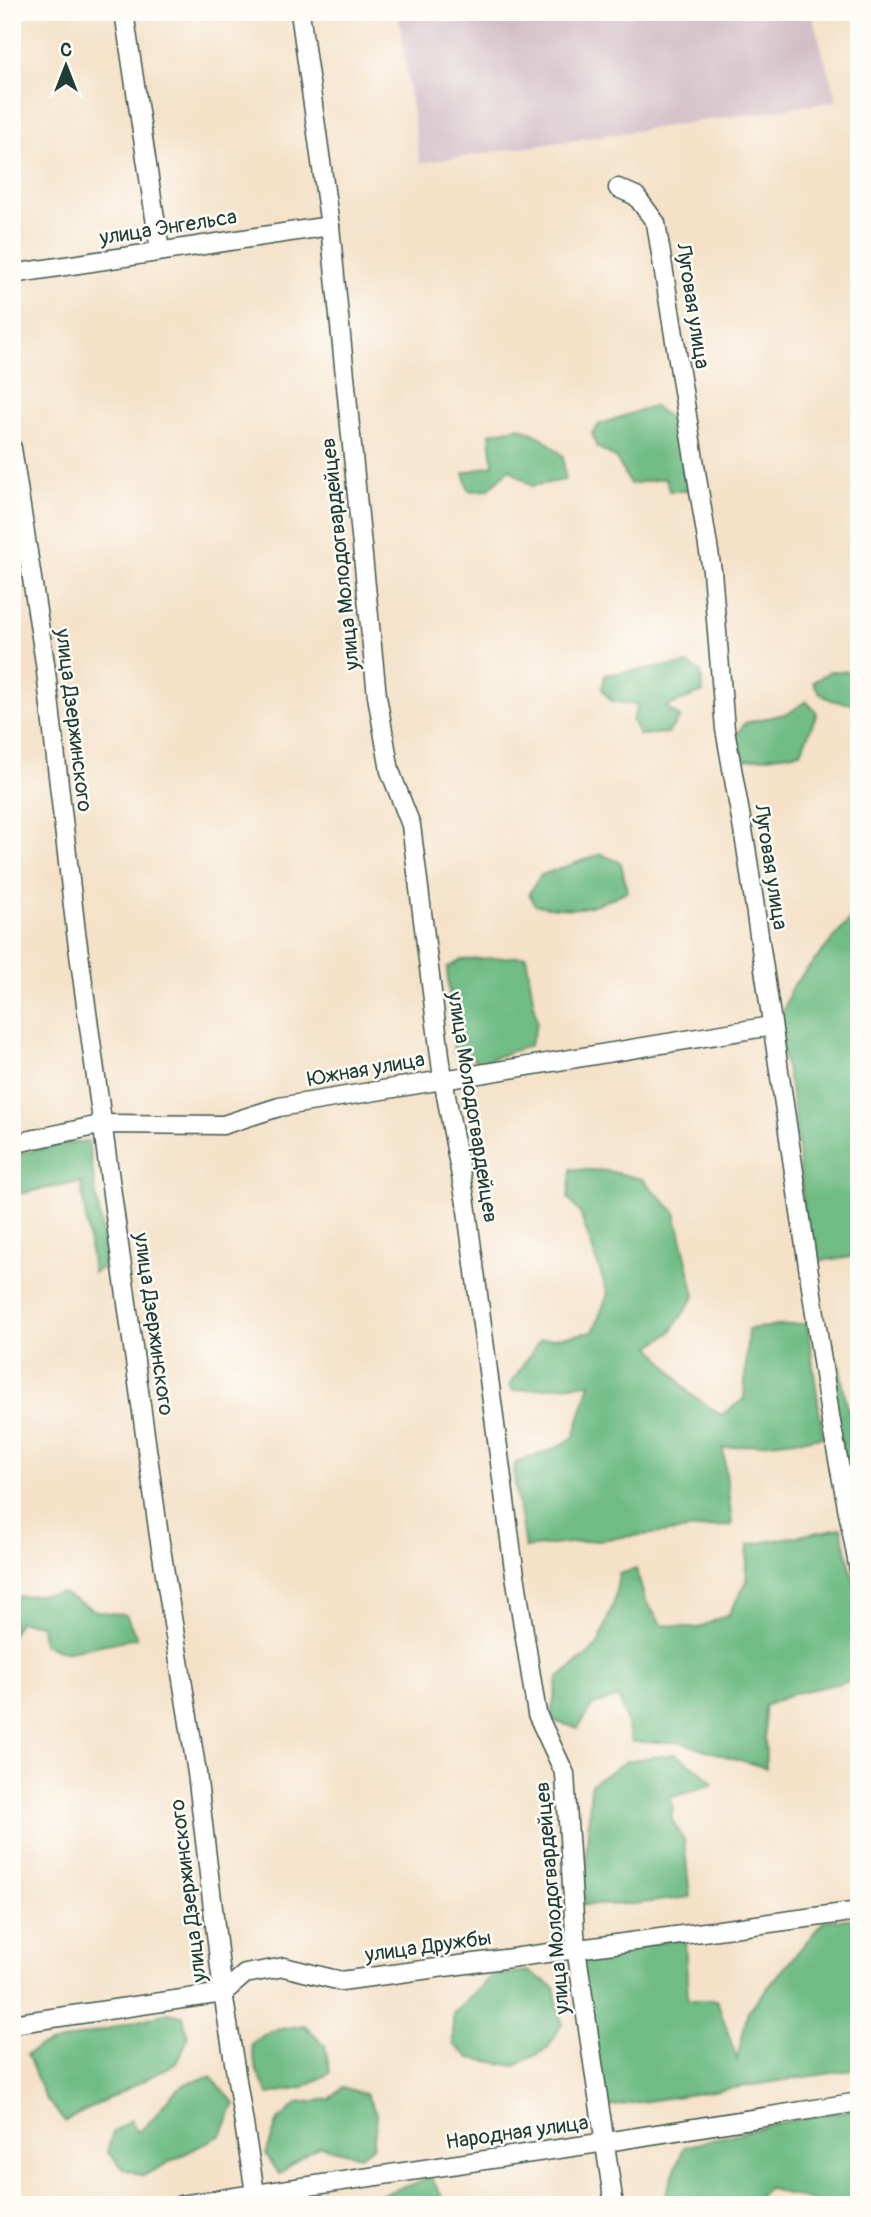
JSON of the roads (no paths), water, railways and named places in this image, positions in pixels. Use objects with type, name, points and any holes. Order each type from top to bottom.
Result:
[{"type":"street","points":[[124,12],[160,251]]},
{"type":"street","name":"улица Молодогвардейцев","points":[[300,12],[330,226],[377,696],[390,771],[411,825],[443,1079],[467,1203],[513,1562],[537,1714],[565,1774],[576,1948],[614,2205]]},
{"type":"street","name":"Луговая улица","points":[[618,188],[636,196],[656,223],[712,571],[724,729],[746,847],[831,1422],[859,1570]]},
{"type":"street","name":"улица Энгельса","points":[[12,274],[330,226]]},
{"type":"street","name":"улица Дзержинского","points":[[12,448],[49,690],[76,932],[159,1535],[197,1773],[223,1993],[256,2199]]},
{"type":"street","name":"Южная улица","points":[[12,1144],[104,1124],[223,1125],[279,1107],[771,1026]]},
{"type":"street","name":"улица Дружбы","points":[[12,2024],[223,1993],[245,1975],[284,1967],[341,1981],[859,1911]]},
{"type":"street","name":"Народная улица","points":[[181,2205],[256,2199],[859,2102]]}]
